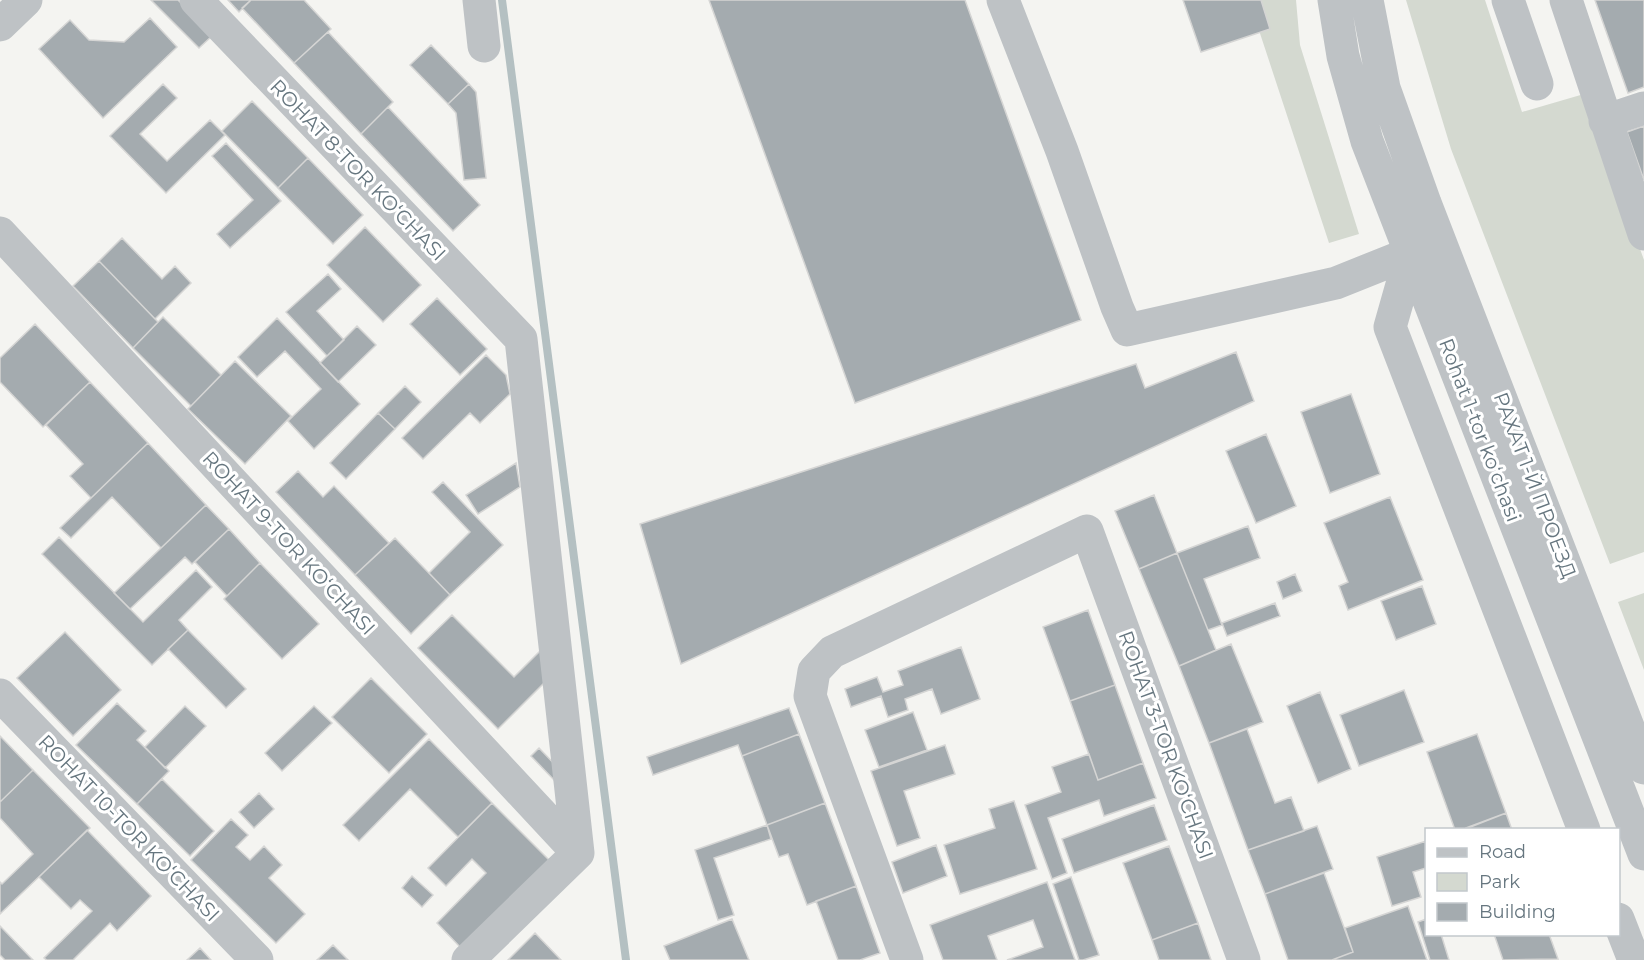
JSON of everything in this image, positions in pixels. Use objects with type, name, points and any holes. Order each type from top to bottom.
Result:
[{"type":"street","points":[[0,25],[26,0]]},
{"type":"street","name":"ROHAT 8-TOR KO‘CHASI","points":[[196,0],[521,339],[578,853]]},
{"type":"street","points":[[479,0],[484,46]]},
{"type":"street","points":[[1003,0],[1062,151],[1116,307],[1127,330],[1336,283],[1411,253]]},
{"type":"street","name":"Rohat 1-tor koʻchasi","points":[[1334,0],[1343,56],[1367,141],[1644,854]]},
{"type":"street","name":"РАХАТ 1-Й ПРОЕЗД","points":[[1367,0],[1384,88],[1425,203],[1644,768]]},
{"type":"street","points":[[1508,0],[1537,84]]},
{"type":"street","points":[[1566,0],[1644,234]]},
{"type":"street","points":[[1605,121],[1644,108]]},
{"type":"street","name":"ROHAT 9-TOR KO‘CHASI","points":[[0,233],[578,853]]},
{"type":"street","points":[[1411,253],[1390,327],[1583,828]]},
{"type":"street","name":"ROHAT 3-TOR KO‘CHASI","points":[[907,960],[810,696],[814,671],[832,652],[1087,531],[1244,960]]},
{"type":"street","name":"ROHAT 10-TOR KO‘CHASI","points":[[0,695],[257,960]]},
{"type":"street","points":[[468,960],[578,853]]},
{"type":"street","points":[[1620,924],[1634,960]]},
{"type":"green space","points":[[1249,0],[1296,0],[1300,45],[1359,234],[1329,243]]},
{"type":"green space","points":[[1406,0],[1485,0],[1522,112],[1584,94],[1644,260],[1644,552],[1610,564],[1451,149]]},
{"type":"green space","points":[[1644,593],[1644,670],[1618,602]]},
{"type":"building","points":[[151,0],[178,0],[213,35],[199,48]]},
{"type":"building","points":[[228,0],[251,0],[239,12]]},
{"type":"building","points":[[251,0],[304,0],[331,29],[294,63],[242,8]]},
{"type":"building","points":[[709,0],[965,0],[1081,320],[855,403]]},
{"type":"building","points":[[1183,0],[1261,0],[1270,29],[1201,52]]},
{"type":"building","points":[[1595,0],[1644,0],[1644,87],[1628,93]]},
{"type":"building","points":[[150,18],[177,47],[103,118],[39,49],[70,20],[89,40],[124,42]]},
{"type":"building","points":[[328,32],[393,102],[361,134],[294,63]]},
{"type":"building","points":[[431,45],[469,84],[448,104],[410,65]]},
{"type":"building","points":[[163,84],[177,98],[140,134],[167,161],[210,120],[225,135],[166,193],[110,136]]},
{"type":"building","points":[[469,84],[476,92],[486,178],[464,180],[456,113],[448,104]]},
{"type":"building","points":[[252,101],[308,158],[278,188],[222,131]]},
{"type":"building","points":[[388,107],[480,205],[453,231],[361,134]]},
{"type":"building","points":[[1644,126],[1644,180],[1627,132]]},
{"type":"building","points":[[226,143],[281,201],[230,248],[217,234],[253,200],[212,156]]},
{"type":"building","points":[[308,158],[363,215],[333,244],[278,188]]},
{"type":"building","points":[[365,227],[421,285],[383,322],[327,265]]},
{"type":"building","points":[[122,238],[162,279],[175,266],[191,283],[155,319],[99,261]]},
{"type":"building","points":[[99,261],[158,322],[133,348],[73,286]]},
{"type":"building","points":[[328,274],[341,289],[317,311],[344,340],[327,356],[286,312]]},
{"type":"building","points":[[437,298],[487,349],[460,375],[410,324]]},
{"type":"building","points":[[163,317],[221,375],[191,406],[133,348]]},
{"type":"building","points":[[277,318],[360,404],[314,449],[288,421],[321,389],[285,351],[257,377],[238,357]]},
{"type":"building","points":[[35,324],[90,382],[43,427],[0,382],[0,358]]},
{"type":"building","points":[[357,326],[376,345],[338,382],[320,363]]},
{"type":"building","points":[[1236,352],[1254,401],[681,664],[640,524],[1136,364],[1145,388]]},
{"type":"building","points":[[486,355],[506,375],[510,394],[480,423],[470,413],[423,459],[402,438]]},
{"type":"building","points":[[235,361],[291,416],[245,464],[188,409]]},
{"type":"building","points":[[90,382],[148,443],[91,498],[70,476],[83,464],[46,425]]},
{"type":"building","points":[[405,386],[421,402],[395,429],[378,413]]},
{"type":"building","points":[[1351,394],[1380,474],[1330,493],[1301,412]]},
{"type":"building","points":[[378,413],[395,429],[346,479],[330,463]]},
{"type":"building","points":[[1266,434],[1296,506],[1256,523],[1226,451]]},
{"type":"building","points":[[148,443],[206,505],[161,548],[112,497],[71,538],[60,528]]},
{"type":"building","points":[[516,463],[520,487],[478,514],[466,495]]},
{"type":"building","points":[[298,471],[323,497],[334,486],[389,543],[355,575],[276,492]]},
{"type":"building","points":[[443,482],[503,545],[450,595],[429,573],[470,532],[432,492]]},
{"type":"building","points":[[1154,495],[1177,553],[1139,569],[1115,511]]},
{"type":"building","points":[[1390,497],[1423,580],[1348,610],[1339,586],[1348,582],[1324,523]]},
{"type":"building","points":[[206,505],[229,529],[192,564],[185,557],[130,609],[114,593]]},
{"type":"building","points":[[1248,526],[1260,558],[1204,579],[1222,625],[1208,630],[1177,553]]},
{"type":"building","points":[[229,529],[260,563],[227,596],[195,562]]},
{"type":"building","points":[[59,537],[143,622],[196,570],[212,587],[179,620],[188,630],[152,665],[42,554]]},
{"type":"building","points":[[395,538],[450,595],[411,634],[355,575]]},
{"type":"building","points":[[1177,553],[1216,650],[1179,666],[1139,569]]},
{"type":"building","points":[[260,563],[319,624],[282,659],[224,599]]},
{"type":"building","points":[[1295,574],[1302,591],[1283,599],[1277,582]]},
{"type":"building","points":[[1422,586],[1436,624],[1396,640],[1381,601]]},
{"type":"building","points":[[1275,603],[1280,616],[1227,636],[1222,623]]},
{"type":"building","points":[[1088,610],[1115,685],[1070,701],[1043,627]]},
{"type":"building","points":[[452,615],[514,677],[543,648],[549,678],[498,729],[418,648]]},
{"type":"building","points":[[188,630],[246,689],[226,708],[168,649]]},
{"type":"building","points":[[65,632],[121,690],[73,736],[17,678]]},
{"type":"building","points":[[1231,644],[1263,722],[1209,743],[1179,666]]},
{"type":"building","points":[[961,647],[980,699],[941,714],[932,689],[905,699],[908,710],[888,717],[881,696],[851,707],[845,689],[877,677],[883,692],[903,685],[898,671]]},
{"type":"building","points":[[371,678],[427,734],[389,773],[332,717]]},
{"type":"building","points":[[1115,685],[1143,763],[1098,780],[1070,701]]},
{"type":"building","points":[[1404,690],[1424,742],[1359,766],[1340,715]]},
{"type":"building","points":[[1320,692],[1351,769],[1318,783],[1287,706]]},
{"type":"building","points":[[117,703],[146,731],[137,740],[169,771],[137,804],[76,745]]},
{"type":"building","points":[[185,706],[206,726],[165,768],[145,747]]},
{"type":"building","points":[[314,706],[332,723],[282,771],[265,753]]},
{"type":"building","points":[[789,708],[799,734],[742,756],[738,745],[653,775],[647,757]]},
{"type":"building","points":[[913,712],[927,750],[879,767],[865,730]]},
{"type":"building","points":[[1247,729],[1275,803],[1291,797],[1304,831],[1248,850],[1209,743]]},
{"type":"building","points":[[799,734],[825,803],[767,825],[742,756]]},
{"type":"building","points":[[1477,734],[1506,813],[1468,828],[1454,828],[1427,752]]},
{"type":"building","points":[[0,736],[33,770],[0,802]]},
{"type":"building","points":[[429,739],[492,803],[458,837],[410,789],[359,841],[343,825]]},
{"type":"building","points":[[945,745],[955,774],[904,791],[920,838],[897,846],[871,771]]},
{"type":"building","points":[[539,748],[563,773],[555,781],[531,756]]},
{"type":"building","points":[[1089,754],[1098,780],[1143,763],[1156,798],[1104,816],[1099,800],[1048,818],[1067,873],[1052,879],[1025,805],[1061,792],[1052,767]]},
{"type":"building","points":[[33,770],[90,828],[0,914],[0,882],[2,884],[33,854],[0,818],[0,802]]},
{"type":"building","points":[[162,779],[214,831],[190,856],[137,804]]},
{"type":"building","points":[[259,793],[274,809],[254,828],[239,812]]},
{"type":"building","points":[[1014,801],[1037,869],[960,894],[944,845],[995,828],[989,809]]},
{"type":"building","points":[[492,803],[549,860],[462,949],[437,923],[486,873],[472,859],[446,886],[428,868]]},
{"type":"building","points":[[825,803],[856,886],[807,905],[788,854],[779,857],[767,825]]},
{"type":"building","points":[[1154,805],[1167,840],[1074,873],[1062,839]]},
{"type":"building","points":[[1506,813],[1511,828],[1466,828]]},
{"type":"building","points":[[231,819],[248,835],[236,847],[250,860],[264,846],[282,865],[269,878],[305,914],[276,943],[191,860]]},
{"type":"building","points":[[767,825],[771,839],[714,858],[734,915],[718,920],[695,850]]},
{"type":"building","points":[[1317,826],[1333,869],[1265,894],[1248,850]]},
{"type":"building","points":[[87,830],[151,896],[117,931],[110,923],[73,960],[47,960],[44,958],[92,911],[80,900],[71,909],[39,877]]},
{"type":"building","points":[[1425,841],[1425,868],[1413,872],[1421,897],[1392,906],[1377,857]]},
{"type":"building","points":[[936,845],[947,876],[903,893],[892,862]]},
{"type":"building","points":[[1169,846],[1198,923],[1152,940],[1123,863]]},
{"type":"building","points":[[1324,873],[1353,952],[1332,960],[1288,960],[1265,894]]},
{"type":"building","points":[[412,876],[433,895],[422,907],[402,888]]},
{"type":"building","points":[[1071,877],[1099,955],[1083,960],[1079,960],[1053,884]]},
{"type":"building","points":[[1047,882],[1075,960],[1007,960],[1043,947],[1033,920],[988,936],[997,960],[943,960],[930,925]]},
{"type":"building","points":[[856,886],[880,953],[860,960],[838,960],[816,901]]},
{"type":"building","points":[[1408,906],[1427,960],[1332,960],[1353,952],[1345,928]]},
{"type":"building","points":[[732,919],[749,960],[670,960],[664,946]]},
{"type":"building","points":[[1425,919],[1425,936],[1442,936],[1449,960],[1430,960],[1418,922]]},
{"type":"building","points":[[1198,923],[1211,960],[1159,960],[1152,940]]},
{"type":"building","points":[[0,926],[33,960],[5,960],[0,955]]},
{"type":"building","points":[[535,933],[561,960],[508,960]]},
{"type":"building","points":[[1495,936],[1550,936],[1558,959],[1503,960]]},
{"type":"building","points":[[333,945],[348,960],[317,960]]},
{"type":"building","points":[[200,948],[211,960],[187,960]]},
{"type":"waterway","points":[[502,0],[626,960]]}]
